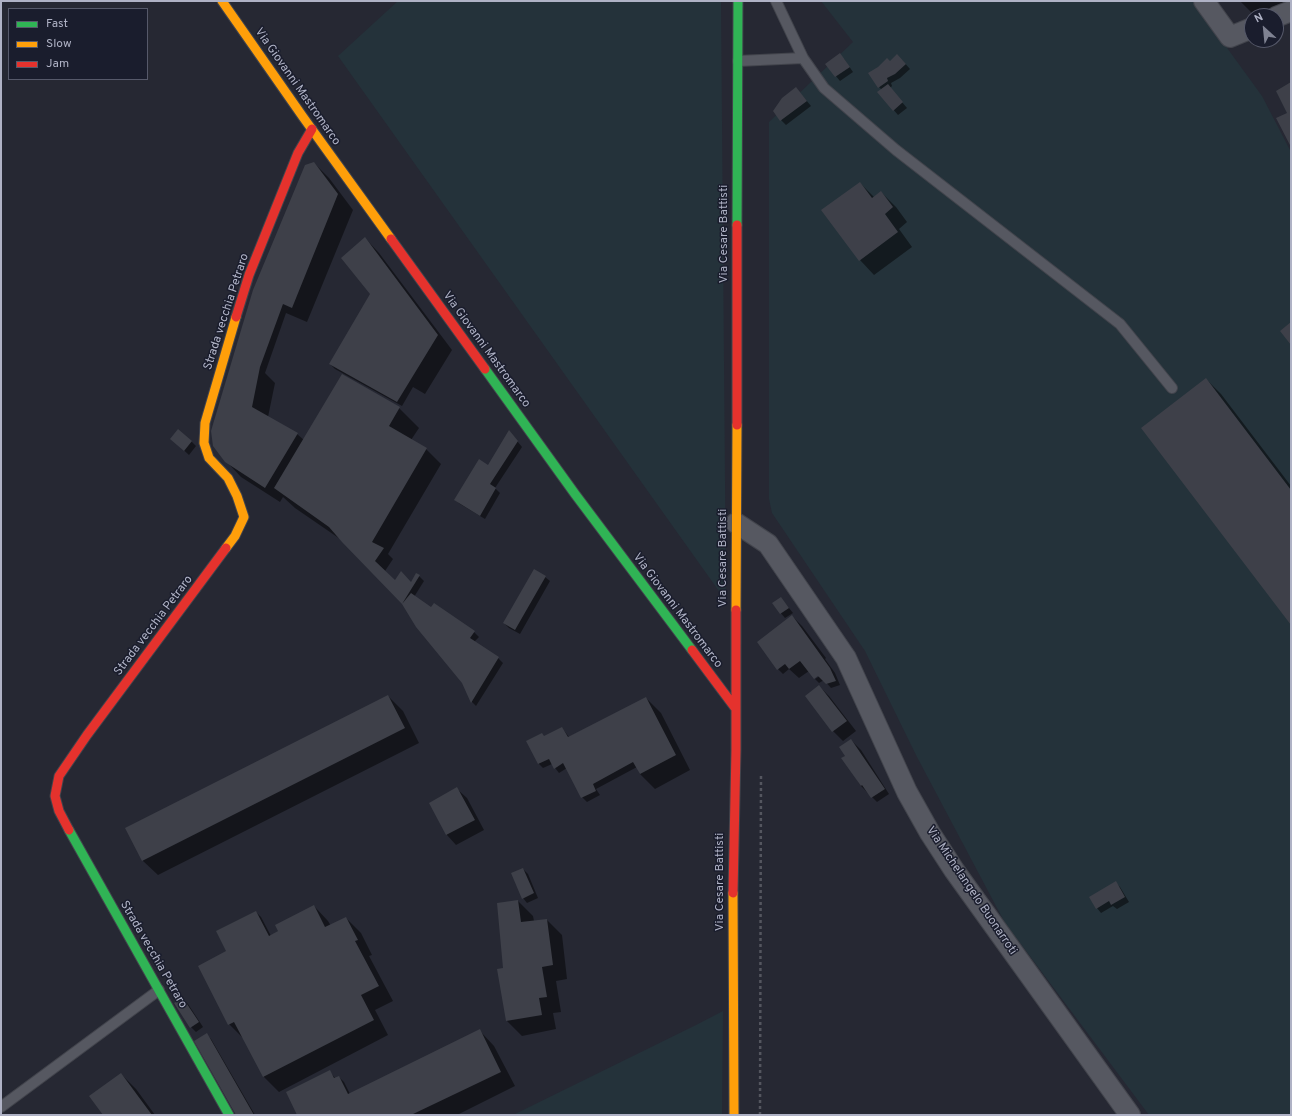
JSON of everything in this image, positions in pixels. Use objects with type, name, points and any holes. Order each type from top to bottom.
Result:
[{"type":"street","name":"Via Giovanni Mastromarco","points":[[222,1],[570,488],[736,709]]},
{"type":"street","name":"Via Cesare Battisti","points":[[734,1115],[733,852],[736,709],[738,1]]},
{"type":"street","points":[[1204,1],[1230,37],[1244,31]]},
{"type":"street","name":"Strada vecchia Petraro","points":[[229,1115],[59,811],[55,796],[59,776],[87,735],[236,536],[244,517],[237,496],[228,478],[209,458],[204,443],[205,423],[249,275],[298,153],[312,129]]},
{"type":"street","name":"Via Michelangelo Buonarroti","points":[[736,523],[768,544],[846,658],[907,792],[930,833],[959,877],[1130,1115]]},
{"type":"lane","points":[[776,1],[803,58],[824,88],[896,150],[1120,324],[1172,388]]},
{"type":"lane","points":[[738,61],[803,58]]},
{"type":"lane","points":[[1,1107],[159,990]]},
{"type":"path","points":[[760,1115],[761,770]]},
{"type":"shaded area","points":[[398,1],[721,1],[726,601],[338,56]]},
{"type":"shaded area","points":[[821,1],[1193,1],[1262,96],[1291,152],[1291,1115],[1149,1115],[1005,923],[917,757],[865,651],[772,513],[769,499],[769,122],[853,42]]},
{"type":"shaded area","points":[[723,1011],[722,1115],[513,1115],[696,1025]]},
{"type":"building","points":[[840,53],[850,67],[835,77],[825,64]]},
{"type":"building","points":[[897,54],[906,64],[895,74],[887,78],[888,81],[878,88],[868,73],[878,67],[887,58],[890,61]]},
{"type":"building","points":[[1291,82],[1291,147],[1276,118],[1287,113],[1276,91]]},
{"type":"building","points":[[888,84],[903,102],[893,111],[877,92]]},
{"type":"building","points":[[796,87],[807,101],[780,121],[773,111],[782,98]]},
{"type":"building","points":[[314,162],[338,194],[292,308],[283,304],[260,367],[252,407],[298,433],[265,488],[225,462],[213,446],[211,431],[253,290],[305,165]]},
{"type":"building","points":[[860,182],[872,198],[881,191],[893,207],[885,214],[898,232],[859,261],[821,210]]},
{"type":"building","points":[[365,237],[438,335],[397,402],[329,364],[370,294],[341,258]]},
{"type":"building","points":[[1291,322],[1291,345],[1280,331]]},
{"type":"building","points":[[342,374],[400,407],[389,426],[427,448],[372,542],[384,548],[375,561],[395,580],[401,571],[411,582],[416,573],[420,575],[402,604],[329,527],[274,488]]},
{"type":"building","points":[[1206,378],[1291,490],[1291,625],[1141,428]]},
{"type":"building","points":[[178,429],[192,441],[184,451],[170,439]]},
{"type":"building","points":[[509,430],[518,441],[490,484],[496,488],[480,516],[454,500],[479,459],[488,465]]},
{"type":"building","points":[[534,569],[546,576],[515,630],[503,623]]},
{"type":"building","points":[[411,593],[431,607],[434,603],[475,631],[470,638],[499,657],[471,703],[462,683],[416,627],[402,604]]},
{"type":"building","points":[[781,597],[789,608],[780,614],[772,603]]},
{"type":"building","points":[[792,615],[830,668],[836,681],[826,684],[818,676],[814,679],[800,661],[789,669],[785,664],[777,670],[757,642]]},
{"type":"building","points":[[819,685],[847,721],[832,732],[805,696]]},
{"type":"building","points":[[388,695],[405,728],[142,861],[125,828]]},
{"type":"building","points":[[646,697],[676,755],[640,774],[633,762],[593,784],[596,791],[581,798],[563,763],[554,769],[549,759],[538,764],[526,741],[542,733],[544,736],[562,727],[568,737]]},
{"type":"building","points":[[851,739],[885,789],[871,798],[841,758],[845,756],[839,747]]},
{"type":"building","points":[[457,787],[475,820],[446,835],[429,803]]},
{"type":"building","points":[[523,868],[534,893],[522,899],[511,873]]},
{"type":"building","points":[[1116,881],[1125,897],[1111,905],[1109,901],[1096,909],[1089,897]]},
{"type":"building","points":[[518,900],[521,922],[547,919],[553,965],[542,967],[547,997],[539,998],[542,1015],[506,1021],[497,969],[503,968],[497,903]]},
{"type":"building","points":[[314,905],[325,927],[346,917],[358,940],[355,941],[379,986],[361,995],[374,1020],[263,1077],[234,1022],[228,1025],[198,966],[226,951],[216,931],[256,911],[269,936],[278,931],[275,925]]},
{"type":"building","points":[[183,998],[199,1022],[190,1028],[174,1003]]},
{"type":"building","points":[[480,1029],[501,1072],[411,1115],[297,1115],[286,1092],[330,1070],[334,1078],[339,1076],[348,1094]]},
{"type":"building","points":[[207,1033],[254,1115],[236,1115],[194,1041]]},
{"type":"building","points":[[121,1073],[152,1115],[103,1115],[89,1096]]},
{"type":"traffic: fast","points":[[737,225],[738,1]]},
{"type":"traffic: fast","points":[[485,369],[575,494],[692,650]]},
{"type":"traffic: fast","points":[[69,830],[229,1115]]},
{"type":"traffic: slow","points":[[222,1],[391,239]]},
{"type":"traffic: slow","points":[[226,548],[235,536],[244,517],[237,496],[228,478],[209,458],[204,443],[205,423],[236,317]]},
{"type":"traffic: slow","points":[[736,610],[737,425]]},
{"type":"traffic: slow","points":[[733,893],[734,1115]]},
{"type":"traffic: jam","points":[[236,317],[249,275],[298,153],[312,129]]},
{"type":"traffic: jam","points":[[737,225],[737,425]]},
{"type":"traffic: jam","points":[[391,239],[485,369]]},
{"type":"traffic: jam","points":[[69,830],[59,811],[55,796],[59,776],[87,735],[226,548]]},
{"type":"traffic: jam","points":[[733,893],[736,749],[736,610]]},
{"type":"traffic: jam","points":[[692,650],[736,709]]}]
